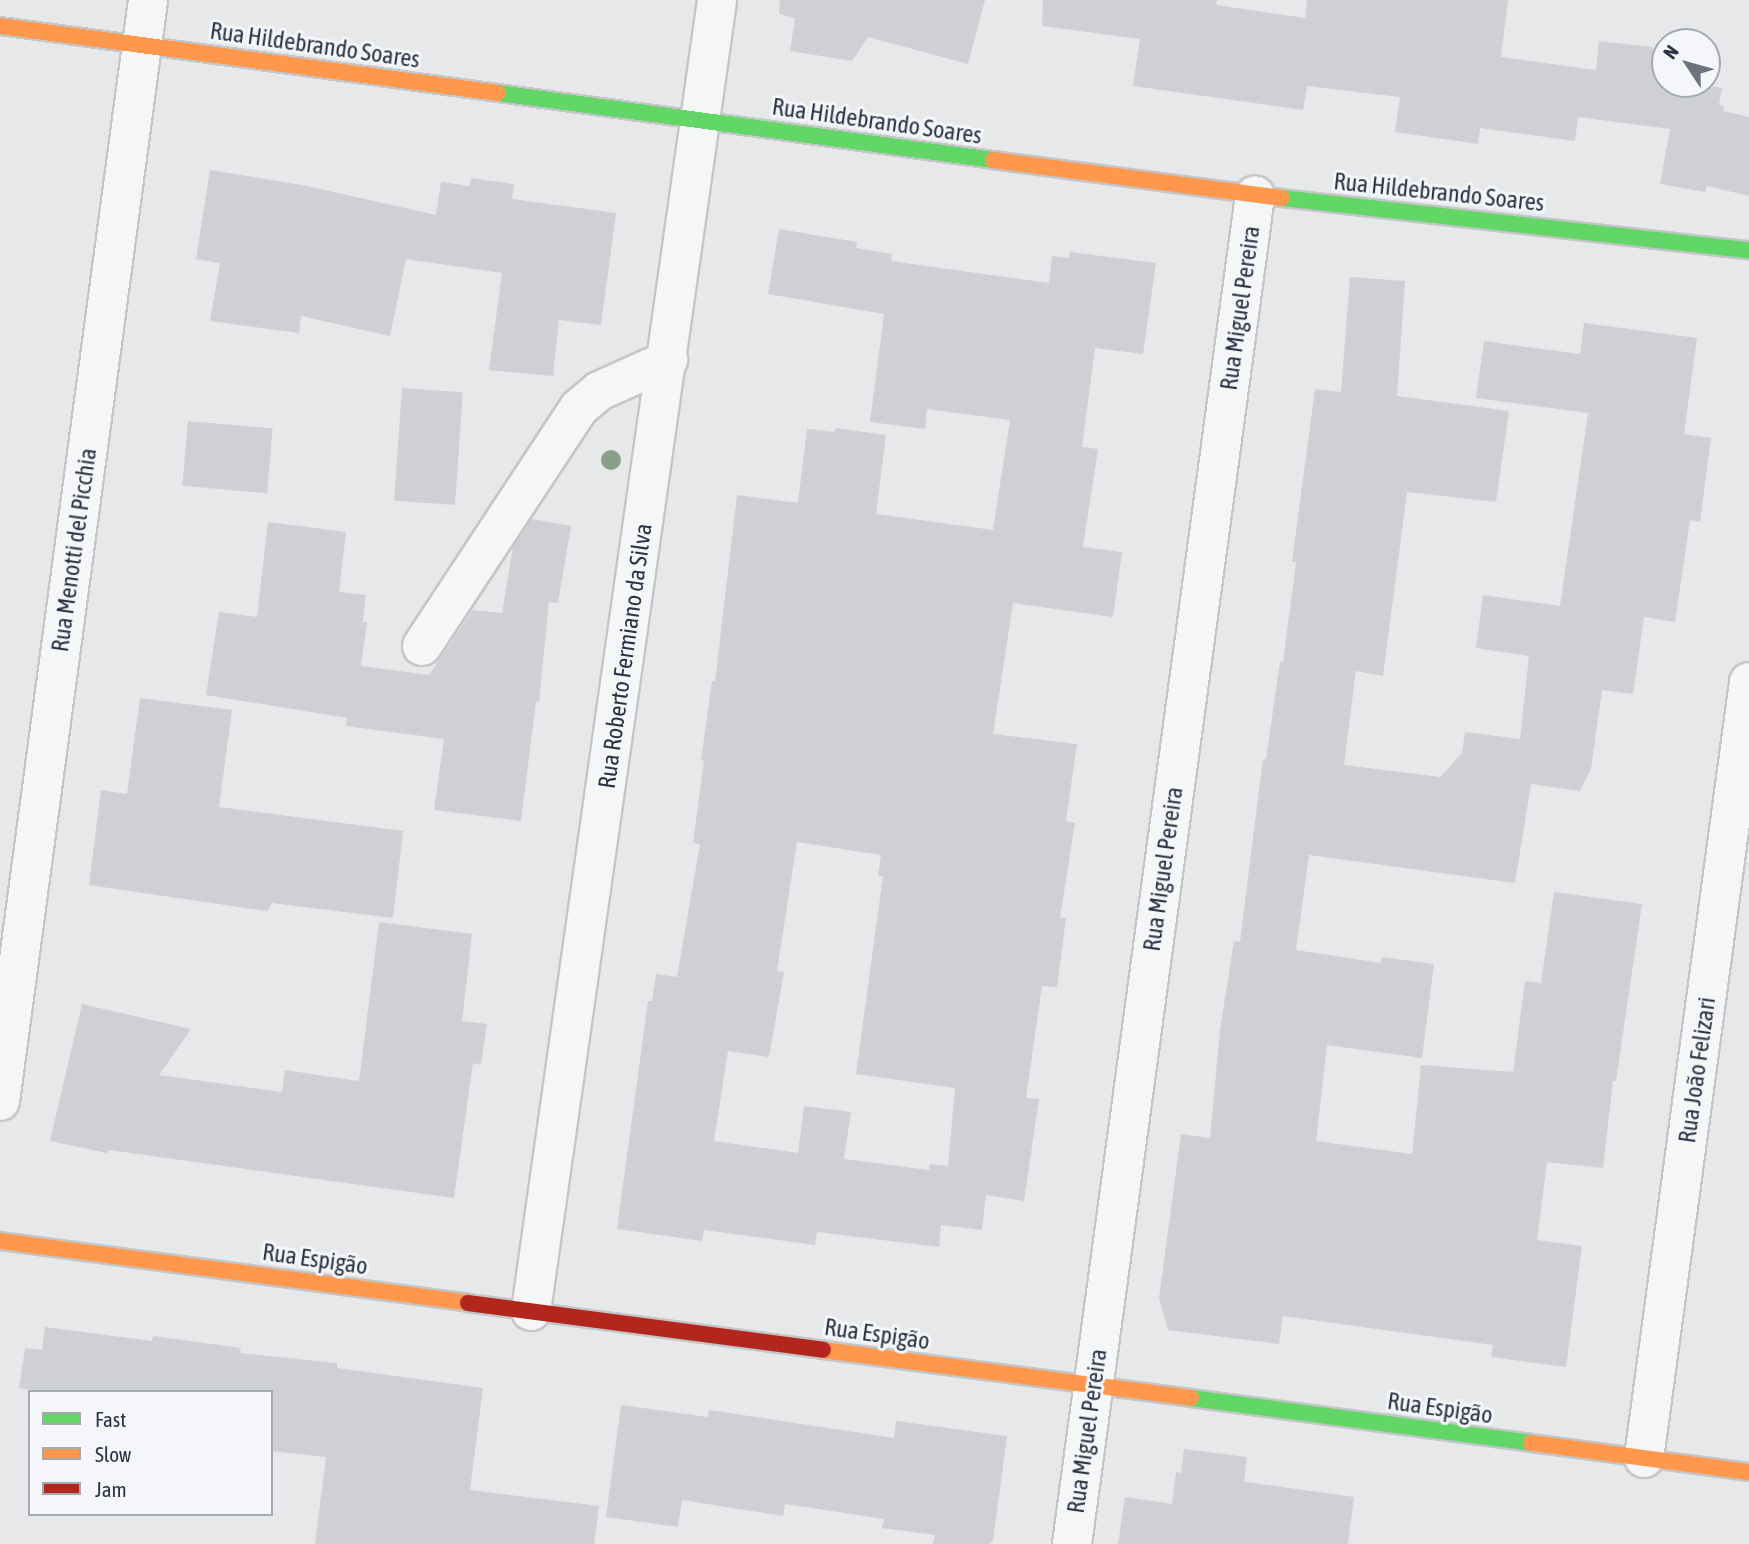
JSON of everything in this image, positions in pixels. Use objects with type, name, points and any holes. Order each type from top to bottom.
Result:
[{"type":"street","name":"Rua Menotti del Picchia","points":[[0,1101],[148,0]]},
{"type":"street","name":"Rua Roberto Fermiano da Silva","points":[[531,1311],[702,121],[717,0]]},
{"type":"street","name":"Rua Hildebrando Soares","points":[[0,26],[1255,195],[1749,250]]},
{"type":"street","name":"Rua Miguel Pereira","points":[[1072,1544],[1255,195]]},
{"type":"street","points":[[422,646],[579,408],[599,391],[667,360]]},
{"type":"street","name":"Rua João Felizari","points":[[1644,1458],[1749,682]]},
{"type":"street","name":"Rua Espigão","points":[[0,1241],[1749,1472]]},
{"type":"building","points":[[780,0],[985,0],[968,64],[868,37],[852,61],[790,51],[795,18],[779,14]]},
{"type":"building","points":[[1043,0],[1217,0],[1216,5],[1305,18],[1307,0],[1508,0],[1501,57],[1596,70],[1599,41],[1651,47],[1651,98],[1720,98],[1719,105],[1724,106],[1723,111],[1749,117],[1749,196],[1707,186],[1705,192],[1660,184],[1670,129],[1578,117],[1575,141],[1480,128],[1478,144],[1395,132],[1400,97],[1307,86],[1303,110],[1133,86],[1140,39],[1042,26]]},
{"type":"building","points":[[210,170],[307,186],[436,215],[441,182],[470,186],[471,178],[514,184],[512,199],[616,213],[601,325],[559,320],[553,376],[489,370],[502,273],[406,259],[390,336],[301,316],[299,333],[210,321],[220,263],[196,259]]},
{"type":"building","points":[[779,229],[857,242],[856,248],[892,254],[891,261],[1049,283],[1052,256],[1069,258],[1070,252],[1156,263],[1143,354],[1095,348],[1082,447],[1098,449],[1083,547],[1122,552],[1113,617],[1013,603],[993,734],[1077,744],[1066,821],[1075,823],[1060,918],[1066,918],[1057,987],[1042,986],[1026,1098],[1039,1099],[1024,1201],[986,1195],[982,1230],[941,1225],[939,1247],[817,1232],[815,1245],[704,1230],[702,1241],[617,1229],[648,1001],[652,1001],[656,974],[677,977],[700,844],[693,843],[704,761],[701,760],[712,681],[715,682],[737,495],[798,503],[807,429],[835,432],[835,428],[886,435],[876,514],[993,530],[1010,420],[927,409],[925,429],[870,422],[884,314],[768,294]],"holes":[[[797,842],[881,855],[878,876],[883,876],[856,1074],[955,1088],[948,1166],[930,1164],[929,1170],[844,1159],[851,1112],[804,1106],[798,1153],[714,1141],[728,1051],[769,1057],[784,972],[777,971]]]},
{"type":"building","points":[[1350,277],[1405,281],[1397,396],[1509,411],[1496,502],[1407,492],[1383,676],[1356,671],[1344,765],[1440,777],[1462,753],[1465,732],[1520,739],[1529,656],[1476,648],[1483,595],[1560,606],[1588,413],[1476,398],[1484,341],[1580,354],[1584,323],[1697,338],[1684,434],[1711,438],[1700,522],[1690,520],[1675,622],[1644,617],[1633,694],[1602,690],[1591,769],[1580,791],[1531,784],[1515,883],[1309,855],[1296,950],[1381,963],[1382,957],[1434,964],[1422,1058],[1327,1045],[1316,1141],[1412,1154],[1421,1065],[1513,1072],[1525,981],[1541,983],[1554,892],[1642,904],[1616,1081],[1613,1081],[1603,1168],[1547,1162],[1537,1240],[1582,1246],[1566,1367],[1491,1357],[1493,1345],[1283,1316],[1279,1344],[1168,1330],[1159,1298],[1181,1134],[1210,1138],[1220,1030],[1234,941],[1240,942],[1263,759],[1266,759],[1280,662],[1283,662],[1296,562],[1292,562],[1315,389],[1341,392]]},
{"type":"building","points":[[402,388],[463,392],[455,505],[394,501]]},
{"type":"building","points":[[188,421],[273,428],[267,493],[182,486]]},
{"type":"building","points":[[532,519],[571,526],[558,603],[549,602],[539,702],[536,702],[521,821],[434,810],[444,739],[346,726],[347,718],[206,695],[219,612],[257,617],[268,522],[346,532],[339,592],[366,595],[363,622],[367,622],[361,666],[429,675],[473,610],[502,613],[513,547]]},
{"type":"building","points":[[140,698],[232,710],[219,807],[403,831],[393,918],[272,903],[267,911],[89,885],[101,790],[127,794]]},
{"type":"building","points":[[379,922],[472,934],[462,1021],[487,1024],[481,1065],[473,1063],[454,1198],[109,1150],[107,1153],[50,1141],[82,1004],[191,1029],[159,1075],[282,1092],[285,1070],[359,1081]]},
{"type":"building","points":[[45,1327],[152,1341],[153,1336],[241,1348],[240,1353],[337,1363],[337,1368],[483,1388],[470,1490],[599,1506],[594,1544],[315,1544],[326,1457],[273,1451],[273,1390],[19,1388],[25,1348],[42,1350]]},
{"type":"building","points":[[621,1405],[708,1417],[709,1410],[894,1438],[896,1421],[1007,1436],[993,1541],[989,1544],[933,1544],[935,1535],[882,1528],[884,1519],[785,1504],[783,1516],[682,1500],[678,1527],[606,1517]]},
{"type":"building","points":[[1184,1449],[1247,1457],[1244,1481],[1247,1482],[1354,1497],[1348,1544],[1118,1544],[1125,1497],[1172,1504],[1176,1472],[1181,1473]]},
{"type":"traffic: fast","points":[[498,93],[993,160]]},
{"type":"traffic: fast","points":[[1282,198],[1749,250]]},
{"type":"traffic: fast","points":[[1191,1398],[1531,1443]]},
{"type":"traffic: slow","points":[[0,26],[498,93]]},
{"type":"traffic: slow","points":[[993,160],[1282,198]]},
{"type":"traffic: slow","points":[[0,1241],[468,1303]]},
{"type":"traffic: slow","points":[[823,1350],[1191,1398]]},
{"type":"traffic: slow","points":[[1531,1443],[1749,1472]]},
{"type":"traffic: jam","points":[[468,1303],[823,1350]]}]
